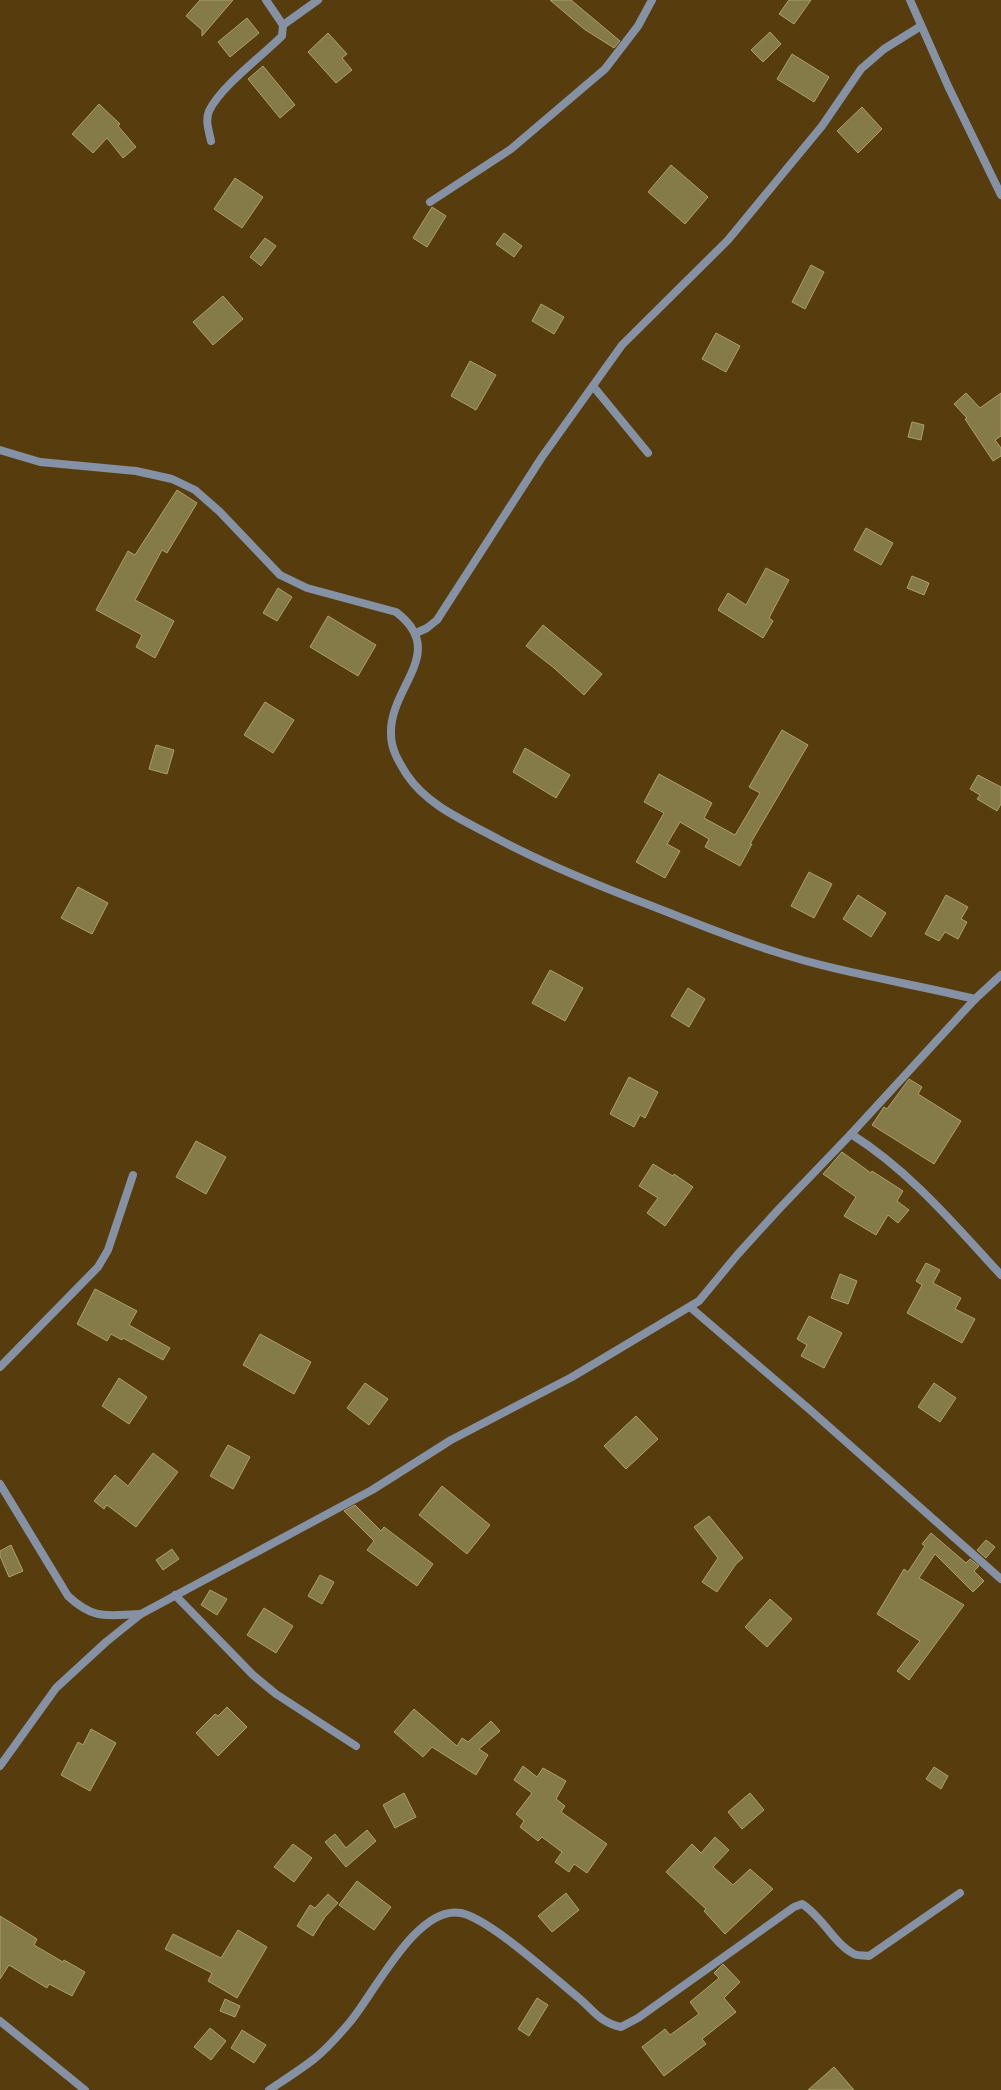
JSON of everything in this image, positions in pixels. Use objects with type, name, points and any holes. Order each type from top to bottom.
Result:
[{"type":"street","points":[[211,141],[207,123],[209,111],[222,92],[282,36],[283,25],[266,0]]},
{"type":"street","points":[[283,25],[318,0]]},
{"type":"street","points":[[430,202],[511,149],[605,69],[638,26],[652,0]]},
{"type":"street","points":[[910,0],[1001,195]]},
{"type":"street","points":[[416,633],[427,628],[437,620],[542,457],[622,345],[733,234],[817,132],[861,68],[884,49],[921,26]]},
{"type":"street","points":[[593,386],[648,453]]},
{"type":"street","points":[[0,450],[40,462],[136,471],[172,479],[195,490],[219,511],[280,575],[307,588],[396,612],[408,621],[416,633],[419,645],[416,658],[395,712],[390,734],[395,755],[413,784],[440,808],[566,873],[769,950],[836,968],[975,999]]},
{"type":"street","points":[[0,1766],[56,1688],[106,1642],[141,1614],[372,1490],[450,1440],[572,1377],[699,1301],[738,1254],[975,999],[1001,975]]},
{"type":"street","points":[[851,1134],[910,1179],[933,1201],[1001,1275]]},
{"type":"street","points":[[0,1367],[98,1267],[108,1250],[133,1175]]},
{"type":"street","points":[[690,1307],[809,1409],[1001,1579]]},
{"type":"street","points":[[0,1484],[68,1596],[81,1608],[99,1615],[141,1614]]},
{"type":"street","points":[[175,1595],[252,1675],[276,1694],[356,1746]]},
{"type":"street","points":[[269,2090],[314,2059],[350,2021],[416,1932],[432,1918],[454,1911],[472,1915],[582,2000],[600,2018],[610,2024],[621,2027],[638,2018],[794,1907],[802,1904],[809,1908],[842,1944],[854,1954],[869,1956],[960,1893]]},
{"type":"street","points":[[0,2021],[85,2090]]},
{"type":"building","points":[[200,0],[233,0],[202,36],[202,30],[186,16]]},
{"type":"building","points":[[550,0],[571,0],[620,41],[614,48],[584,29]]},
{"type":"building","points":[[789,0],[811,0],[794,24],[779,14]]},
{"type":"building","points":[[247,18],[259,33],[230,57],[218,42]]},
{"type":"building","points":[[770,32],[781,44],[763,62],[751,50]]},
{"type":"building","points":[[328,33],[347,54],[342,58],[352,70],[336,83],[308,52]]},
{"type":"building","points":[[792,54],[829,77],[814,102],[777,79]]},
{"type":"building","points":[[263,66],[295,105],[280,118],[248,79]]},
{"type":"building","points":[[99,104],[120,124],[118,126],[136,147],[123,158],[107,138],[93,153],[72,134]]},
{"type":"building","points":[[862,107],[882,129],[858,153],[837,131]]},
{"type":"building","points":[[671,165],[708,197],[685,224],[648,192]]},
{"type":"building","points":[[235,178],[263,197],[242,228],[214,209]]},
{"type":"building","points":[[432,207],[446,216],[427,247],[413,238]]},
{"type":"building","points":[[504,233],[522,246],[514,257],[496,244]]},
{"type":"building","points":[[265,238],[276,246],[261,266],[250,257]]},
{"type":"building","points":[[811,265],[824,272],[805,309],[792,302]]},
{"type":"building","points":[[223,296],[243,319],[213,345],[193,322]]},
{"type":"building","points":[[541,304],[564,317],[554,334],[532,321]]},
{"type":"building","points":[[716,333],[740,346],[726,372],[702,359]]},
{"type":"building","points":[[470,361],[496,375],[476,410],[451,396]]},
{"type":"building","points":[[966,393],[980,408],[1001,393],[1001,436],[995,440],[1001,448],[1001,456],[993,461],[965,419],[967,418],[954,404]]},
{"type":"building","points":[[912,422],[924,425],[921,440],[908,437]]},
{"type":"building","points":[[177,490],[197,503],[167,553],[162,550],[135,600],[174,621],[155,658],[136,647],[142,635],[96,610],[128,551],[135,555]]},
{"type":"building","points":[[866,528],[893,543],[881,565],[854,550]]},
{"type":"building","points":[[766,568],[789,580],[769,618],[773,621],[763,638],[718,610],[728,593],[746,605]]},
{"type":"building","points":[[912,576],[929,583],[924,595],[907,588]]},
{"type":"building","points":[[278,588],[292,597],[277,621],[263,613]]},
{"type":"building","points":[[328,616],[376,645],[358,676],[310,647]]},
{"type":"building","points":[[543,625],[602,674],[584,695],[554,668],[526,646]]},
{"type":"building","points":[[265,702],[294,720],[273,753],[244,735]]},
{"type":"building","points":[[782,730],[808,745],[750,844],[752,844],[740,866],[705,847],[709,839],[680,822],[667,844],[680,851],[665,878],[636,862],[664,813],[644,802],[659,774],[712,803],[704,818],[735,835],[760,793],[749,787]]},
{"type":"building","points":[[156,745],[174,750],[167,774],[149,769]]},
{"type":"building","points":[[525,748],[570,775],[556,798],[513,772]]},
{"type":"building","points":[[978,775],[1001,787],[1001,804],[997,811],[977,799],[980,795],[970,789]]},
{"type":"building","points":[[809,872],[832,884],[814,918],[791,906]]},
{"type":"building","points":[[78,887],[108,903],[92,934],[61,918]]},
{"type":"building","points":[[858,895],[886,913],[871,937],[843,919]]},
{"type":"building","points":[[946,895],[968,907],[961,919],[967,922],[958,939],[945,932],[939,941],[925,934]]},
{"type":"building","points":[[550,970],[583,988],[565,1021],[532,1003]]},
{"type":"building","points":[[688,988],[705,999],[689,1027],[671,1016]]},
{"type":"building","points":[[629,1077],[658,1092],[645,1118],[640,1115],[634,1127],[610,1114]]},
{"type":"building","points":[[909,1079],[922,1087],[918,1094],[961,1121],[934,1164],[872,1125],[884,1107],[887,1109]]},
{"type":"building","points":[[196,1141],[226,1157],[206,1194],[176,1177]]},
{"type":"building","points":[[842,1152],[871,1173],[872,1171],[903,1191],[897,1201],[909,1210],[898,1223],[888,1215],[876,1235],[844,1216],[856,1197],[823,1174]]},
{"type":"building","points":[[653,1164],[673,1176],[674,1174],[693,1187],[665,1226],[647,1213],[658,1198],[639,1186]]},
{"type":"building","points":[[926,1263],[940,1270],[933,1283],[961,1298],[955,1309],[975,1319],[962,1343],[907,1313],[922,1285],[916,1281]]},
{"type":"building","points":[[840,1274],[857,1281],[848,1304],[831,1298]]},
{"type":"building","points":[[95,1289],[137,1311],[129,1325],[170,1348],[163,1360],[123,1338],[122,1340],[111,1334],[107,1341],[77,1324]]},
{"type":"building","points":[[809,1316],[842,1333],[824,1368],[801,1356],[807,1345],[797,1339]]},
{"type":"building","points":[[260,1334],[311,1362],[294,1394],[243,1365]]},
{"type":"building","points":[[119,1378],[147,1397],[129,1424],[102,1406]]},
{"type":"building","points":[[365,1383],[388,1399],[369,1425],[347,1408]]},
{"type":"building","points":[[934,1383],[956,1398],[940,1422],[918,1407]]},
{"type":"building","points":[[636,1416],[658,1439],[626,1469],[604,1446]]},
{"type":"building","points":[[228,1445],[250,1457],[233,1489],[210,1476]]},
{"type":"building","points":[[153,1453],[178,1472],[136,1527],[107,1505],[104,1509],[94,1501],[115,1475],[128,1486]]},
{"type":"building","points":[[442,1486],[490,1525],[467,1554],[419,1515]]},
{"type":"building","points":[[355,1505],[381,1531],[384,1527],[433,1564],[417,1586],[367,1550],[374,1541],[344,1511]]},
{"type":"building","points":[[709,1516],[743,1558],[736,1564],[717,1592],[702,1582],[718,1558],[694,1527]]},
{"type":"building","points":[[931,1533],[966,1563],[970,1559],[979,1566],[974,1571],[984,1581],[973,1592],[935,1554],[919,1578],[964,1605],[909,1680],[897,1671],[920,1641],[877,1614],[904,1569],[908,1572],[925,1546],[922,1544]]},
{"type":"building","points":[[986,1540],[995,1547],[986,1558],[977,1550]]},
{"type":"building","points":[[11,1545],[23,1571],[9,1577],[0,1556],[0,1551]]},
{"type":"building","points":[[172,1549],[179,1559],[163,1570],[156,1560]]},
{"type":"building","points":[[320,1575],[334,1582],[322,1604],[308,1596]]},
{"type":"building","points":[[210,1590],[227,1599],[217,1615],[201,1605]]},
{"type":"building","points":[[770,1599],[792,1619],[767,1647],[745,1627]]},
{"type":"building","points":[[264,1608],[293,1626],[276,1653],[247,1635]]},
{"type":"building","points":[[227,1707],[247,1727],[218,1756],[196,1733],[215,1714],[218,1716]]},
{"type":"building","points":[[414,1709],[457,1746],[462,1738],[468,1742],[491,1721],[500,1731],[479,1749],[488,1755],[476,1775],[432,1747],[423,1757],[394,1732]]},
{"type":"building","points":[[91,1729],[116,1743],[90,1791],[61,1775],[78,1742],[83,1745]]},
{"type":"building","points":[[523,1766],[537,1777],[543,1768],[566,1781],[556,1799],[565,1806],[561,1812],[607,1844],[587,1873],[574,1864],[569,1872],[555,1862],[562,1852],[542,1837],[538,1841],[520,1827],[524,1821],[516,1814],[532,1793],[514,1780]]},
{"type":"building","points":[[934,1767],[948,1776],[941,1789],[926,1779]]},
{"type":"building","points":[[404,1793],[416,1817],[395,1828],[383,1805]]},
{"type":"building","points":[[750,1793],[764,1810],[742,1829],[728,1812]]},
{"type":"building","points":[[367,1830],[376,1841],[346,1867],[325,1842],[335,1834],[346,1848]]},
{"type":"building","points":[[715,1837],[729,1850],[713,1867],[733,1885],[750,1869],[773,1889],[725,1934],[704,1911],[706,1909],[666,1872],[692,1844],[701,1853]]},
{"type":"building","points":[[293,1844],[312,1858],[294,1882],[274,1867]]},
{"type":"building","points":[[357,1881],[391,1907],[374,1930],[339,1905]]},
{"type":"building","points":[[566,1893],[579,1910],[552,1932],[538,1916]]},
{"type":"building","points":[[328,1894],[338,1903],[325,1917],[313,1936],[297,1926],[310,1905],[315,1908]]},
{"type":"building","points":[[0,1916],[37,1939],[34,1945],[63,1962],[64,1960],[85,1972],[72,1996],[49,1984],[47,1988],[9,1965],[0,1979]]},
{"type":"building","points":[[238,1930],[267,1947],[237,1998],[208,1981],[212,1973],[165,1949],[173,1934],[221,1958]]},
{"type":"building","points":[[723,1964],[740,1982],[724,1998],[736,2012],[702,2039],[706,2044],[664,2076],[642,2047],[665,2029],[670,2035],[699,2014],[690,2002],[719,1978],[714,1973]]},
{"type":"building","points":[[537,1998],[548,2005],[529,2036],[518,2029]]},
{"type":"building","points":[[225,1999],[240,2006],[235,2017],[220,2011]]},
{"type":"building","points":[[210,2028],[226,2041],[211,2060],[194,2047]]},
{"type":"building","points":[[242,2030],[266,2045],[254,2063],[231,2048]]},
{"type":"building","points":[[834,2067],[854,2090],[808,2090]]}]
